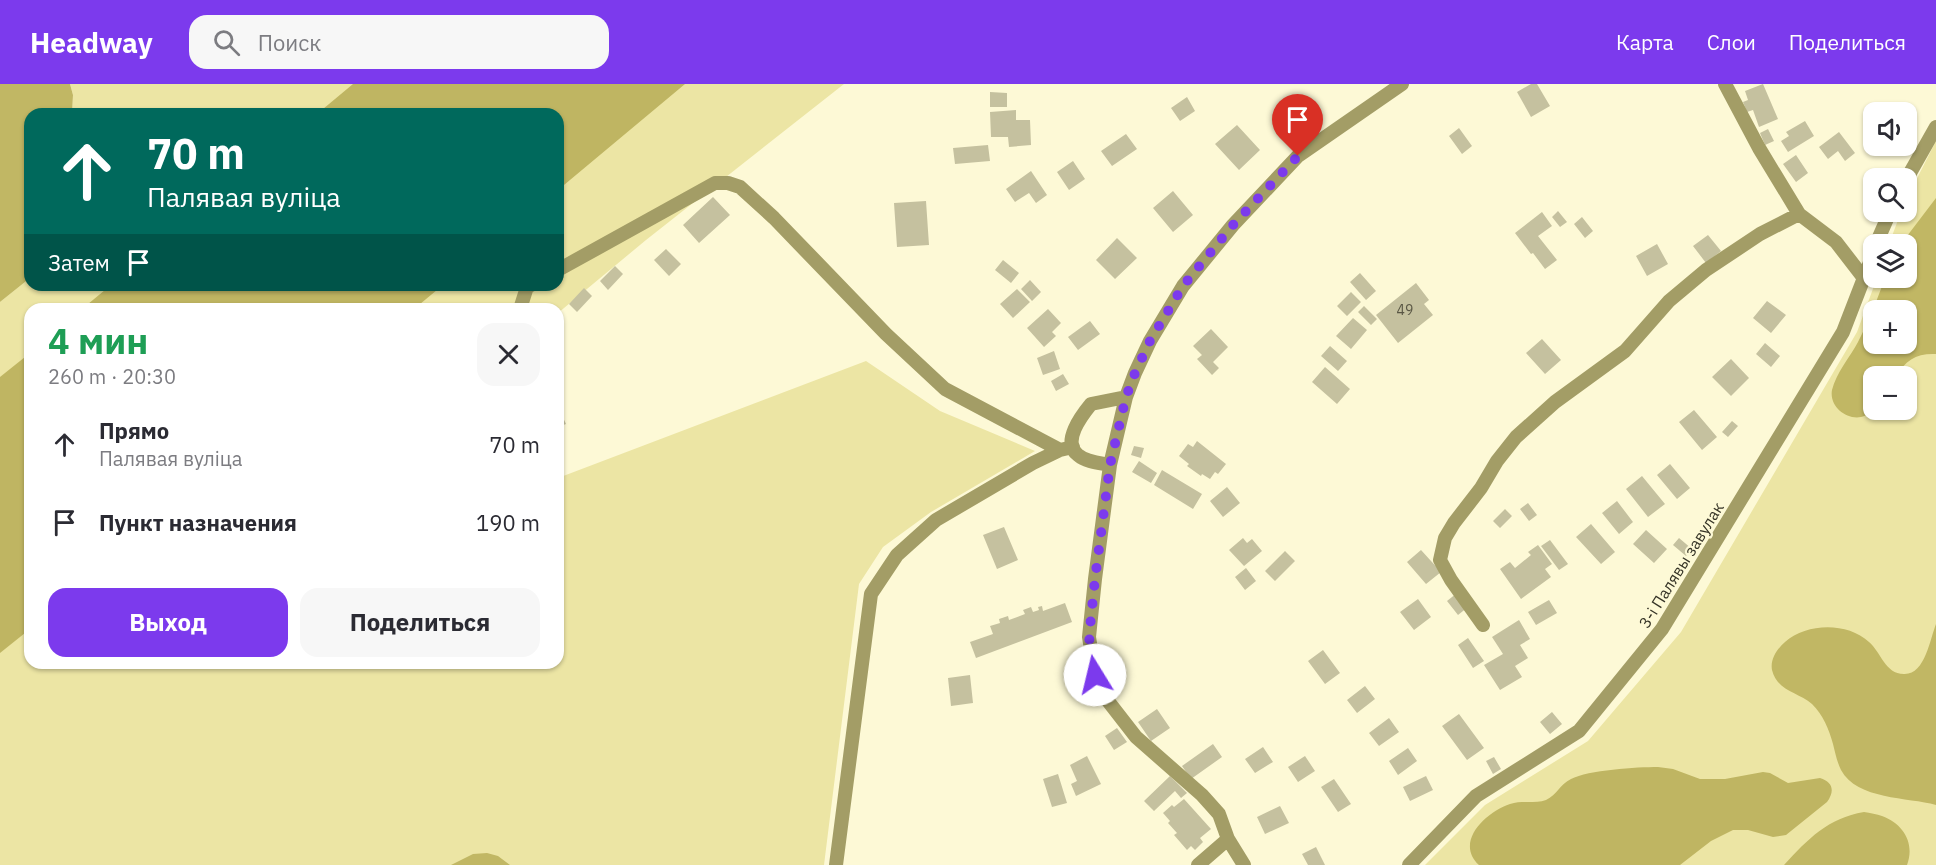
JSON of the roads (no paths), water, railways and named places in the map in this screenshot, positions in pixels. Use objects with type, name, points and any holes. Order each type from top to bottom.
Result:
[{"type":"street","points":[[1244,865],[1228,839],[1218,814],[1202,795],[1136,737],[1108,701],[1095,675],[1089,637],[1110,465],[1126,397],[1135,373],[1150,341],[1183,286],[1233,225],[1298,156],[1402,84]]},
{"type":"street","points":[[1725,84],[1799,214],[1836,242],[1863,277]]},
{"type":"street","points":[[1913,168],[1936,127]]},
{"type":"street","points":[[564,267],[715,183],[728,183],[740,187],[774,218],[886,334],[945,389],[1091,461],[1110,465]]},
{"type":"street","points":[[1483,625],[1451,580],[1440,560],[1445,538],[1481,488],[1497,461],[1516,437],[1555,402],[1625,351],[1669,301],[1706,270],[1760,234],[1799,214]]},
{"type":"street","name":"3-і Палявы завулак","points":[[1409,865],[1476,796],[1579,731],[1662,629],[1843,332],[1863,277]]},
{"type":"street","points":[[836,865],[871,594],[897,555],[936,520],[1033,463],[1066,448],[1072,432],[1091,404],[1126,397]]},
{"type":"street","points":[[1198,865],[1228,839]]}]
